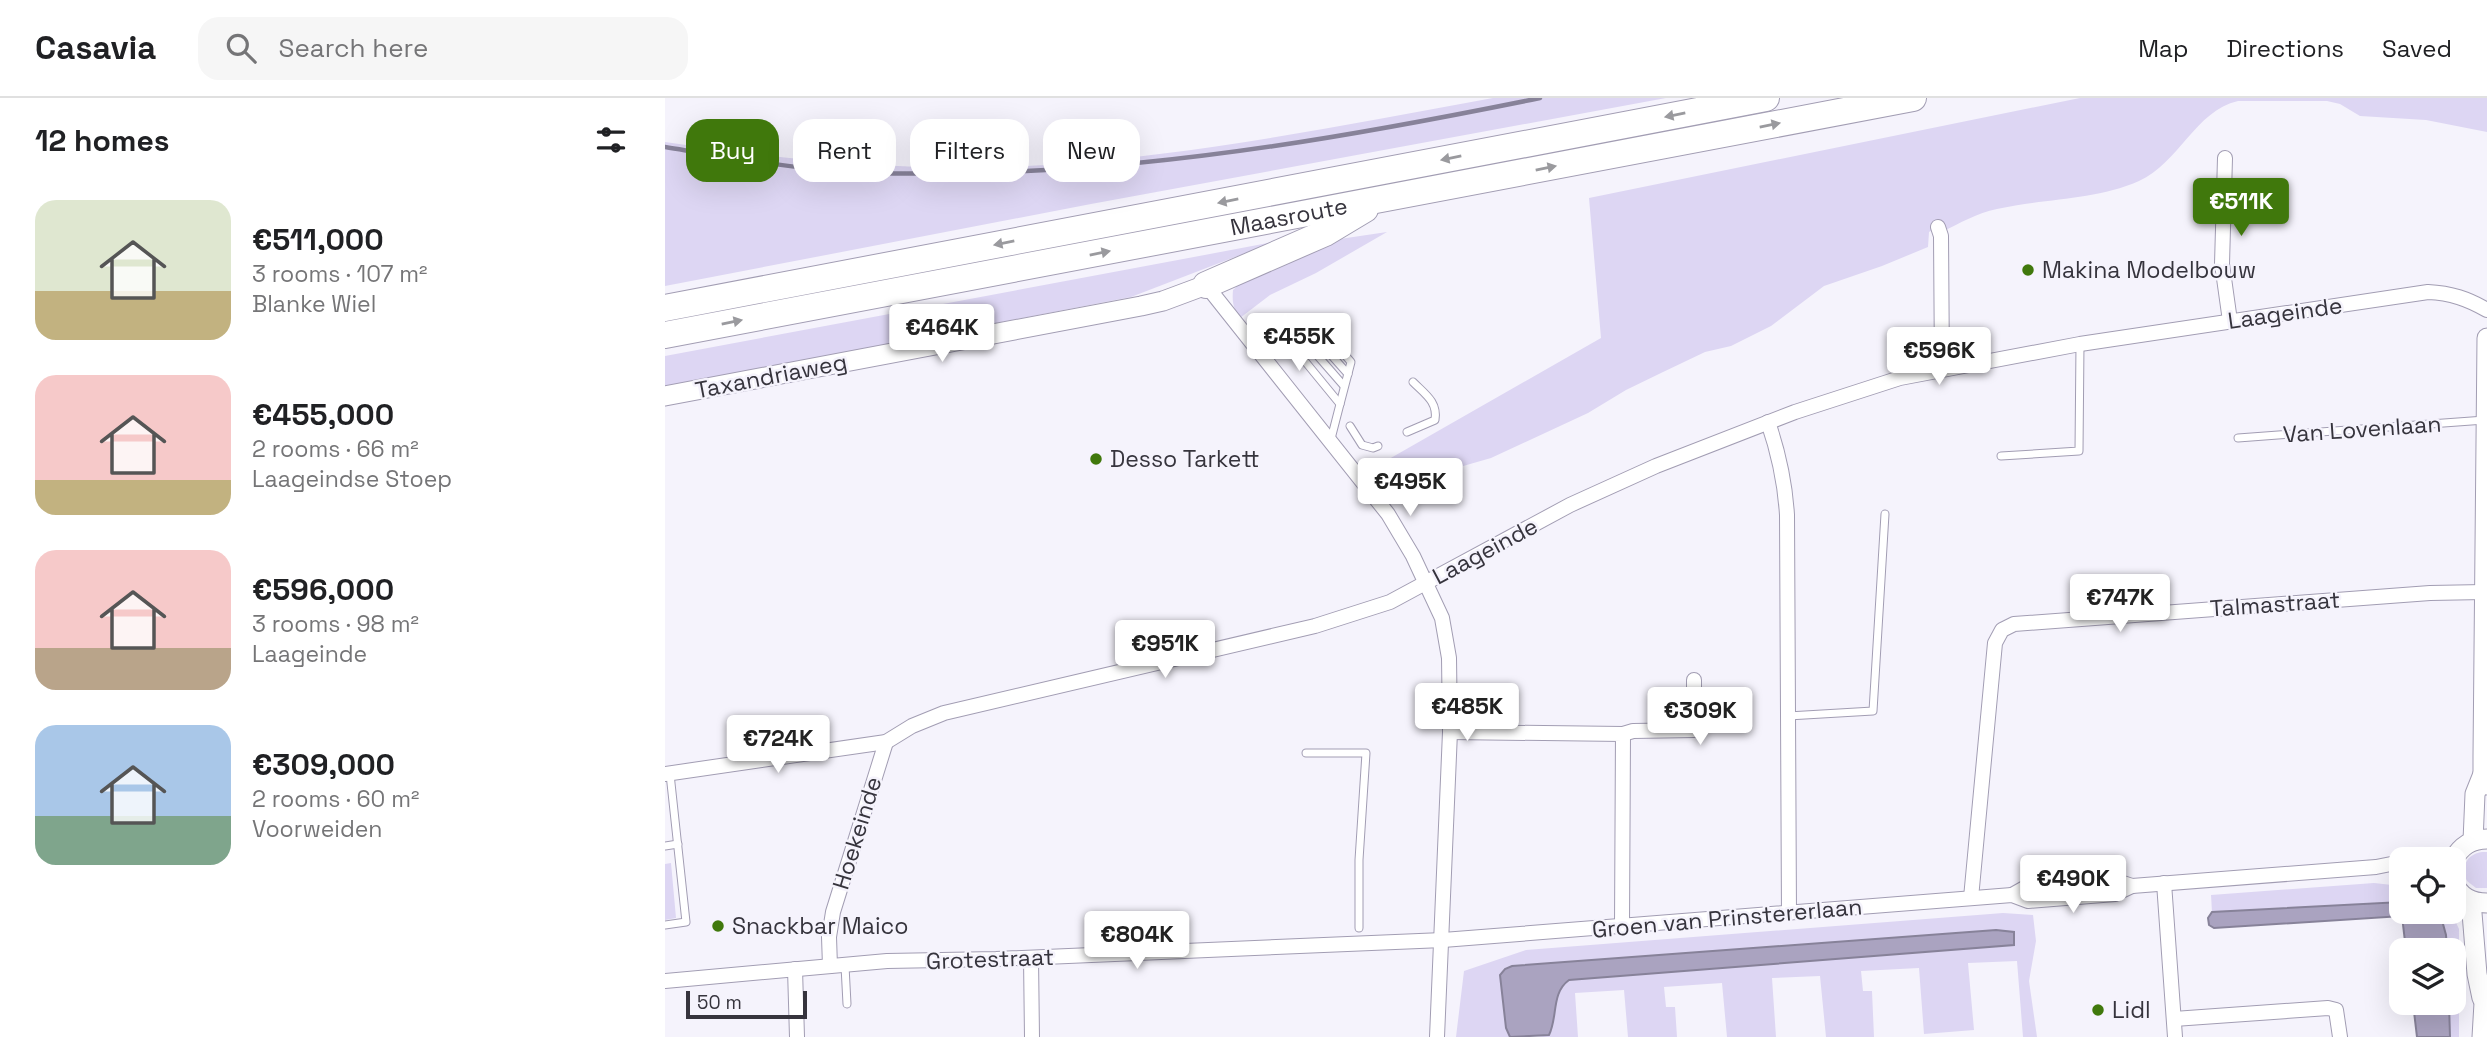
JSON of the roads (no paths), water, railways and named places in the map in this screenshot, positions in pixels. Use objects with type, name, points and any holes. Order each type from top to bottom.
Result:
[{"type":"highway","name":"Maasroute","points":[[665,308],[1766,98]]},
{"type":"highway","name":"Maasroute","points":[[665,335],[1913,98]]},
{"type":"highway","points":[[1206,285],[1325,233],[1383,199]]},
{"type":"main road","name":"Taxandriaweg","points":[[665,396],[1141,306],[1206,285]]},
{"type":"main road","points":[[2462,847],[2480,840],[2475,794],[2485,780],[2487,338]]},
{"type":"main road","points":[[2479,902],[2477,974],[2482,998],[2483,1033]]},
{"type":"main road","points":[[2482,998],[2487,975]]},
{"type":"street","points":[[2225,158],[2222,264],[2230,321]]},
{"type":"street","points":[[1938,227],[1941,236],[1943,369]]},
{"type":"street","points":[[1206,285],[1388,513],[1442,618],[1447,645],[1450,732],[1437,1037]]},
{"type":"street","name":"Laageinde","points":[[886,742],[912,726],[944,713],[1315,626],[1390,602],[1570,505],[1656,466],[1850,393],[1943,369],[2080,344],[2428,292],[2446,293],[2467,299],[2487,310]]},
{"type":"street","points":[[1768,422],[1785,481],[1789,913]]},
{"type":"street","name":"Talmastraat","points":[[1971,898],[1995,643],[2002,630],[2014,624],[2455,591],[2485,592]]},
{"type":"street","points":[[1450,732],[1623,734],[1633,731],[1694,730],[1694,680]]},
{"type":"street","points":[[1622,926],[1623,734]]},
{"type":"street","points":[[667,774],[886,742]]},
{"type":"street","name":"Hoekeinde","points":[[830,966],[829,937],[833,912],[886,742]]},
{"type":"street","name":"Groen van Prinstererlaan","points":[[1443,940],[2012,895],[2028,886],[2104,880],[2132,886],[2389,864]]},
{"type":"street","name":"Groen van Prinstererlaan","points":[[2376,867],[2389,871]]},
{"type":"street","points":[[2164,883],[2175,1037]]},
{"type":"street","name":"Grotestraat","points":[[665,981],[887,961],[1031,958],[1443,940]]},
{"type":"street","points":[[1031,958],[1032,1037]]},
{"type":"street","points":[[795,968],[797,1037]]},
{"type":"street","points":[[2174,1019],[2327,1008],[2336,1010],[2338,1014],[2340,1037]]},
{"type":"lane","points":[[1244,332],[1313,318],[1351,362],[1331,440]]},
{"type":"lane","points":[[1289,323],[1344,386]]},
{"type":"lane","points":[[1276,326],[1340,404]]},
{"type":"lane","points":[[2001,456],[2079,452],[2080,344]]},
{"type":"lane","points":[[1408,432],[1435,420],[1436,410],[1432,400],[1413,382]]},
{"type":"lane","name":"Van Lovenlaan","points":[[2238,438],[2486,420]]},
{"type":"lane","points":[[1350,426],[1362,445],[1373,448],[1378,446]]},
{"type":"lane","points":[[1788,716],[1873,710],[1885,514]]},
{"type":"lane","points":[[1306,753],[1366,752],[1359,860],[1359,928]]},
{"type":"lane","points":[[665,925],[686,922],[667,774]]},
{"type":"lane","points":[[665,846],[678,844]]},
{"type":"lane","points":[[845,966],[847,1004]]},
{"type":"waterway","points":[[665,147],[832,171],[938,174],[1070,169],[1205,155],[1340,136],[1540,98]]},
{"type":"place","name":"Makina Modelbouw","points":[[2028,270]]},
{"type":"place","name":"Desso Tarkett","points":[[1096,459]]},
{"type":"place","name":"Snackbar Maico","points":[[718,926]]},
{"type":"place","name":"Lidl","points":[[2098,1010]]}]
